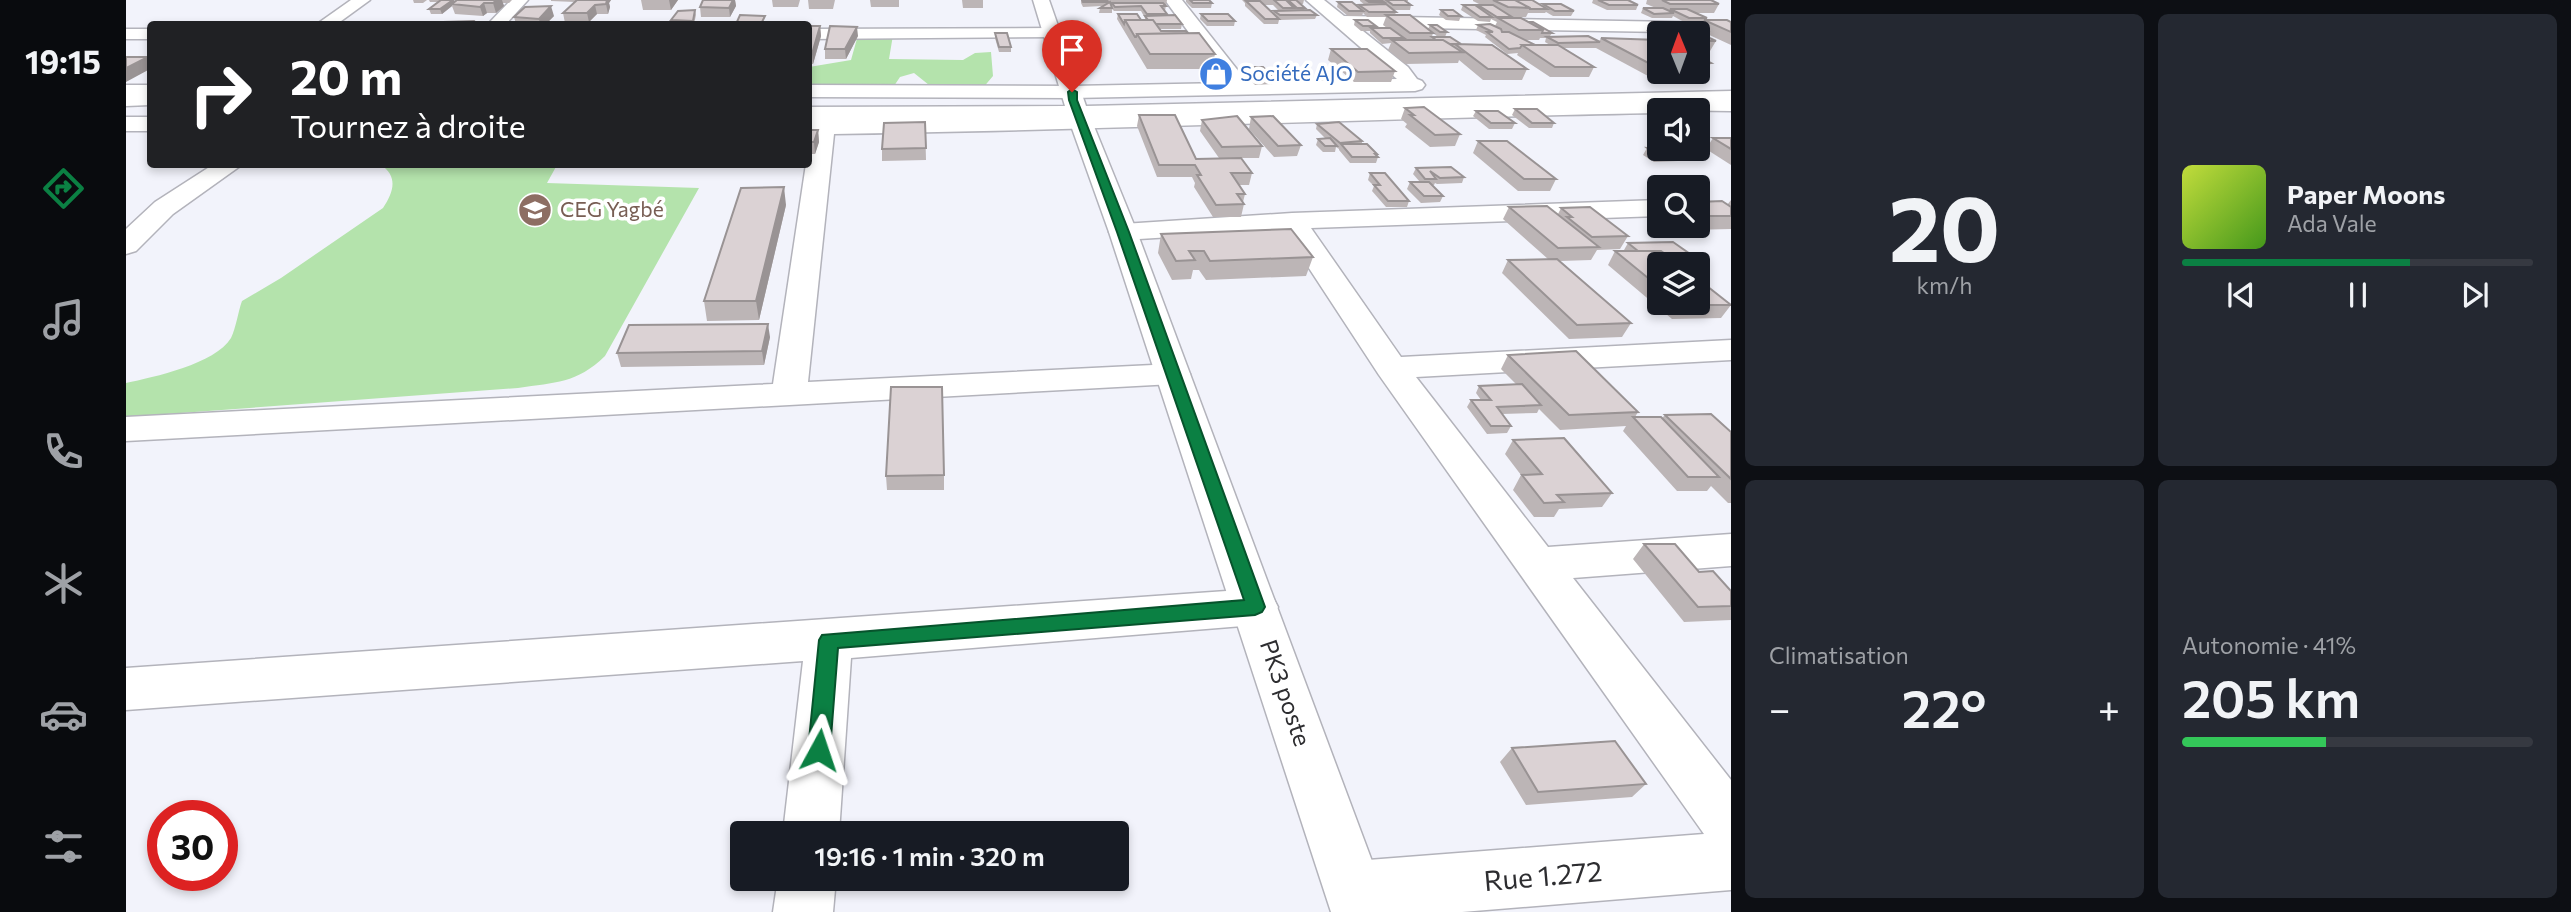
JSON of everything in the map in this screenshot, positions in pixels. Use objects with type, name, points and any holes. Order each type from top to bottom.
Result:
[{"type":"street","points":[[330,21],[362,0]]},
{"type":"street","points":[[500,21],[520,0]]},
{"type":"street","points":[[1173,0],[1241,89]]},
{"type":"street","points":[[1314,0],[1402,71],[1411,85]]},
{"type":"street","points":[[1462,6],[1491,24]]},
{"type":"street","points":[[1594,6],[1630,24]]},
{"type":"street","points":[[812,34],[1047,17]]},
{"type":"street","name":"PK3 poste","points":[[1047,17],[1076,107],[1123,232],[1358,902]]},
{"type":"street","points":[[1339,21],[1731,27]]},
{"type":"street","points":[[126,34],[147,34]]},
{"type":"street","points":[[1076,107],[1241,89],[1731,79]]},
{"type":"street","points":[[813,122],[1076,107],[1731,87]]},
{"type":"street","points":[[126,91],[147,91]]},
{"type":"street","points":[[812,91],[1076,107],[1731,97]]},
{"type":"street","points":[[126,100],[147,99]]},
{"type":"street","points":[[812,100],[1076,107],[1412,111],[1731,105]]},
{"type":"street","points":[[126,117],[147,117]]},
{"type":"street","points":[[126,124],[147,124]]},
{"type":"street","points":[[126,245],[164,208],[225,168]]},
{"type":"street","points":[[789,392],[809,168]]},
{"type":"street","points":[[126,209],[164,208]]},
{"type":"street","points":[[1123,232],[1292,221],[1647,208]]},
{"type":"street","points":[[1292,221],[1391,368],[1731,825]]},
{"type":"street","points":[[1391,368],[1731,350]]},
{"type":"street","points":[[126,429],[789,392],[1173,374]]},
{"type":"street","points":[[1536,564],[1731,550]]},
{"type":"street","points":[[126,689],[1255,607]]},
{"type":"street","points":[[812,821],[829,640]]},
{"type":"street","name":"Rue 1.272","points":[[1358,902],[1731,861]]},
{"type":"street","points":[[803,912],[805,891]]},
{"type":"green space","points":[[858,35],[893,35],[889,59],[963,60],[975,53],[991,52],[993,76],[982,89],[934,89],[914,73],[900,77],[892,89],[812,84],[812,66],[851,60]]},
{"type":"green space","points":[[555,168],[547,183],[699,188],[605,356],[575,377],[555,383],[518,388],[126,417],[126,383],[183,368],[212,355],[231,338],[242,301],[281,278],[383,208],[392,190],[392,179],[386,169]]},
{"type":"building","points":[[441,0],[453,0],[440,9],[429,9]]},
{"type":"building","points":[[457,0],[497,0],[484,3],[480,7],[452,4]]},
{"type":"building","points":[[577,0],[607,0],[606,4],[595,5],[587,13],[563,13]]},
{"type":"building","points":[[703,0],[733,0],[729,8],[700,7]]},
{"type":"building","points":[[1082,0],[1107,0],[1108,2],[1083,2]]},
{"type":"building","points":[[1190,0],[1209,0],[1212,3],[1193,3]]},
{"type":"building","points":[[1274,0],[1286,0],[1294,8],[1283,8]]},
{"type":"building","points":[[1288,0],[1296,0],[1305,8],[1297,8]]},
{"type":"building","points":[[1386,0],[1404,0],[1411,5],[1393,5]]},
{"type":"building","points":[[1493,0],[1515,0],[1530,8],[1508,7]]},
{"type":"building","points":[[1515,0],[1532,0],[1547,9],[1530,9]]},
{"type":"building","points":[[1598,0],[1628,0],[1638,5],[1609,5]]},
{"type":"building","points":[[1662,0],[1711,0],[1719,4],[1670,4]]},
{"type":"building","points":[[1246,1],[1260,1],[1279,19],[1265,19]]},
{"type":"building","points":[[1110,2],[1112,8],[1100,8]]},
{"type":"building","points":[[1338,2],[1352,2],[1363,11],[1349,11]]},
{"type":"building","points":[[1112,3],[1163,3],[1166,6],[1161,6],[1167,14],[1147,14],[1141,6],[1115,7]]},
{"type":"building","points":[[1386,4],[1396,12],[1369,12],[1359,5]]},
{"type":"building","points":[[1543,4],[1561,4],[1574,11],[1555,11]]},
{"type":"building","points":[[1463,5],[1475,5],[1492,17],[1480,17]]},
{"type":"building","points":[[1478,5],[1493,5],[1512,17],[1497,17]]},
{"type":"building","points":[[551,6],[539,19],[514,17],[525,7]]},
{"type":"building","points":[[1643,8],[1663,8],[1674,13],[1654,14]]},
{"type":"building","points":[[1670,9],[1687,9],[1707,18],[1689,18]]},
{"type":"building","points":[[695,10],[693,21],[671,20],[678,11]]},
{"type":"building","points":[[1310,10],[1317,15],[1280,15],[1274,11]]},
{"type":"building","points":[[1441,10],[1453,10],[1461,16],[1448,16]]},
{"type":"building","points":[[1118,14],[1137,14],[1141,20],[1125,20],[1124,24]]},
{"type":"building","points":[[1201,14],[1228,14],[1235,21],[1208,21]]},
{"type":"building","points":[[740,15],[765,16],[762,21],[737,21]]},
{"type":"building","points":[[1175,15],[1182,24],[1156,24],[1145,16]]},
{"type":"building","points":[[1386,15],[1410,15],[1433,33],[1410,33]]},
{"type":"building","points":[[1498,18],[1521,18],[1543,30],[1519,30]]},
{"type":"building","points":[[1125,20],[1153,20],[1161,31],[1188,33],[1137,34],[1135,37]]},
{"type":"building","points":[[1355,20],[1368,20],[1376,26],[1363,26]]},
{"type":"building","points":[[1704,20],[1727,20],[1731,22],[1731,32],[1710,21]]},
{"type":"building","points":[[1529,22],[1552,33],[1542,33],[1543,30]]},
{"type":"building","points":[[1490,24],[1502,32],[1509,32],[1535,45],[1509,49],[1487,32],[1493,32],[1478,25]]},
{"type":"building","points":[[1430,25],[1437,25],[1447,32],[1440,32]]},
{"type":"building","points":[[812,26],[820,26],[812,54]]},
{"type":"building","points":[[830,26],[857,27],[845,49],[825,49]]},
{"type":"building","points":[[1371,28],[1390,28],[1404,38],[1383,38]]},
{"type":"building","points":[[995,33],[1007,33],[1011,47],[999,47]]},
{"type":"building","points":[[1199,33],[1215,54],[1150,54],[1137,34]]},
{"type":"building","points":[[1588,36],[1600,42],[1558,43],[1547,37]]},
{"type":"building","points":[[1432,37],[1450,37],[1461,44],[1450,44]]},
{"type":"building","points":[[1601,38],[1647,40],[1647,62]]},
{"type":"building","points":[[1392,40],[1443,40],[1462,52],[1409,53]]},
{"type":"building","points":[[1455,44],[1492,45],[1527,69],[1488,69]]},
{"type":"building","points":[[1522,45],[1558,45],[1594,67],[1555,67]]},
{"type":"building","points":[[1331,49],[1367,49],[1395,71],[1358,72]]},
{"type":"building","points":[[126,57],[147,57],[147,58],[126,68]]},
{"type":"building","points":[[1245,67],[1263,67],[1275,79],[1256,79]]},
{"type":"building","points":[[1424,107],[1460,134],[1435,135],[1405,108]]},
{"type":"building","points":[[1515,109],[1537,109],[1554,123],[1532,123]]},
{"type":"building","points":[[1476,111],[1498,111],[1515,123],[1491,123]]},
{"type":"building","points":[[1139,115],[1175,115],[1196,159],[1241,158],[1252,173],[1231,173],[1245,194],[1237,194],[1244,204],[1216,205],[1197,175],[1201,175],[1195,165],[1159,165]]},
{"type":"building","points":[[1237,116],[1262,146],[1222,147],[1202,120]]},
{"type":"building","points":[[1273,116],[1301,145],[1278,146],[1251,117]]},
{"type":"building","points":[[925,122],[926,148],[882,149],[884,123]]},
{"type":"building","points":[[1339,122],[1362,141],[1340,143],[1317,124]]},
{"type":"building","points":[[812,130],[818,130],[814,142]]},
{"type":"building","points":[[1330,138],[1337,146],[1325,146],[1318,139]]},
{"type":"building","points":[[1713,138],[1731,138],[1731,149]]},
{"type":"building","points":[[1478,141],[1507,141],[1556,179],[1524,179]]},
{"type":"building","points":[[1341,144],[1367,144],[1378,157],[1352,157]]},
{"type":"building","points":[[1451,167],[1464,177],[1440,178],[1430,171],[1436,179],[1425,179],[1416,168]]},
{"type":"building","points":[[1370,173],[1385,173],[1409,201],[1388,201],[1374,185],[1380,185]]},
{"type":"building","points":[[1410,182],[1429,182],[1443,196],[1424,196]]},
{"type":"building","points":[[784,187],[756,301],[704,301],[741,188]]},
{"type":"building","points":[[1722,201],[1731,207],[1731,216],[1710,216],[1710,202]]},
{"type":"building","points":[[1547,206],[1599,247],[1558,248],[1509,207]]},
{"type":"building","points":[[1590,207],[1628,236],[1592,237],[1567,217],[1572,217],[1561,208]]},
{"type":"building","points":[[1291,229],[1313,257],[1210,261],[1204,251],[1189,251],[1195,260],[1176,261],[1161,234]]},
{"type":"building","points":[[1673,242],[1687,252],[1638,251],[1628,243]]},
{"type":"building","points":[[1615,251],[1662,252],[1647,252],[1647,277]]},
{"type":"building","points":[[1557,259],[1631,323],[1577,325],[1508,260]]},
{"type":"building","points":[[1710,288],[1731,305],[1710,305]]},
{"type":"building","points":[[768,324],[762,351],[617,353],[629,325]]},
{"type":"building","points":[[1576,351],[1638,412],[1569,415],[1508,355]]},
{"type":"building","points":[[1522,384],[1541,405],[1497,407],[1511,426],[1491,426],[1471,400],[1491,400],[1479,386]]},
{"type":"building","points":[[891,387],[942,387],[944,475],[886,476]]},
{"type":"building","points":[[1711,414],[1731,432],[1731,479],[1665,415]]},
{"type":"building","points":[[1633,417],[1661,417],[1719,477],[1688,477]]},
{"type":"building","points":[[1564,438],[1612,493],[1557,495],[1564,502],[1544,503],[1522,475],[1542,474],[1513,440]]},
{"type":"building","points":[[1644,544],[1675,544],[1699,572],[1713,571],[1731,591],[1731,606],[1698,607]]},
{"type":"building","points":[[1615,741],[1646,784],[1538,792],[1512,748]]},
{"type":"place","name":"Société AJO","points":[[1216,74]]},
{"type":"place","name":"CEG Yagbé","points":[[535,210]]},
{"type":"route","points":[[819,750],[829,640],[1255,607],[1072,92]]}]
